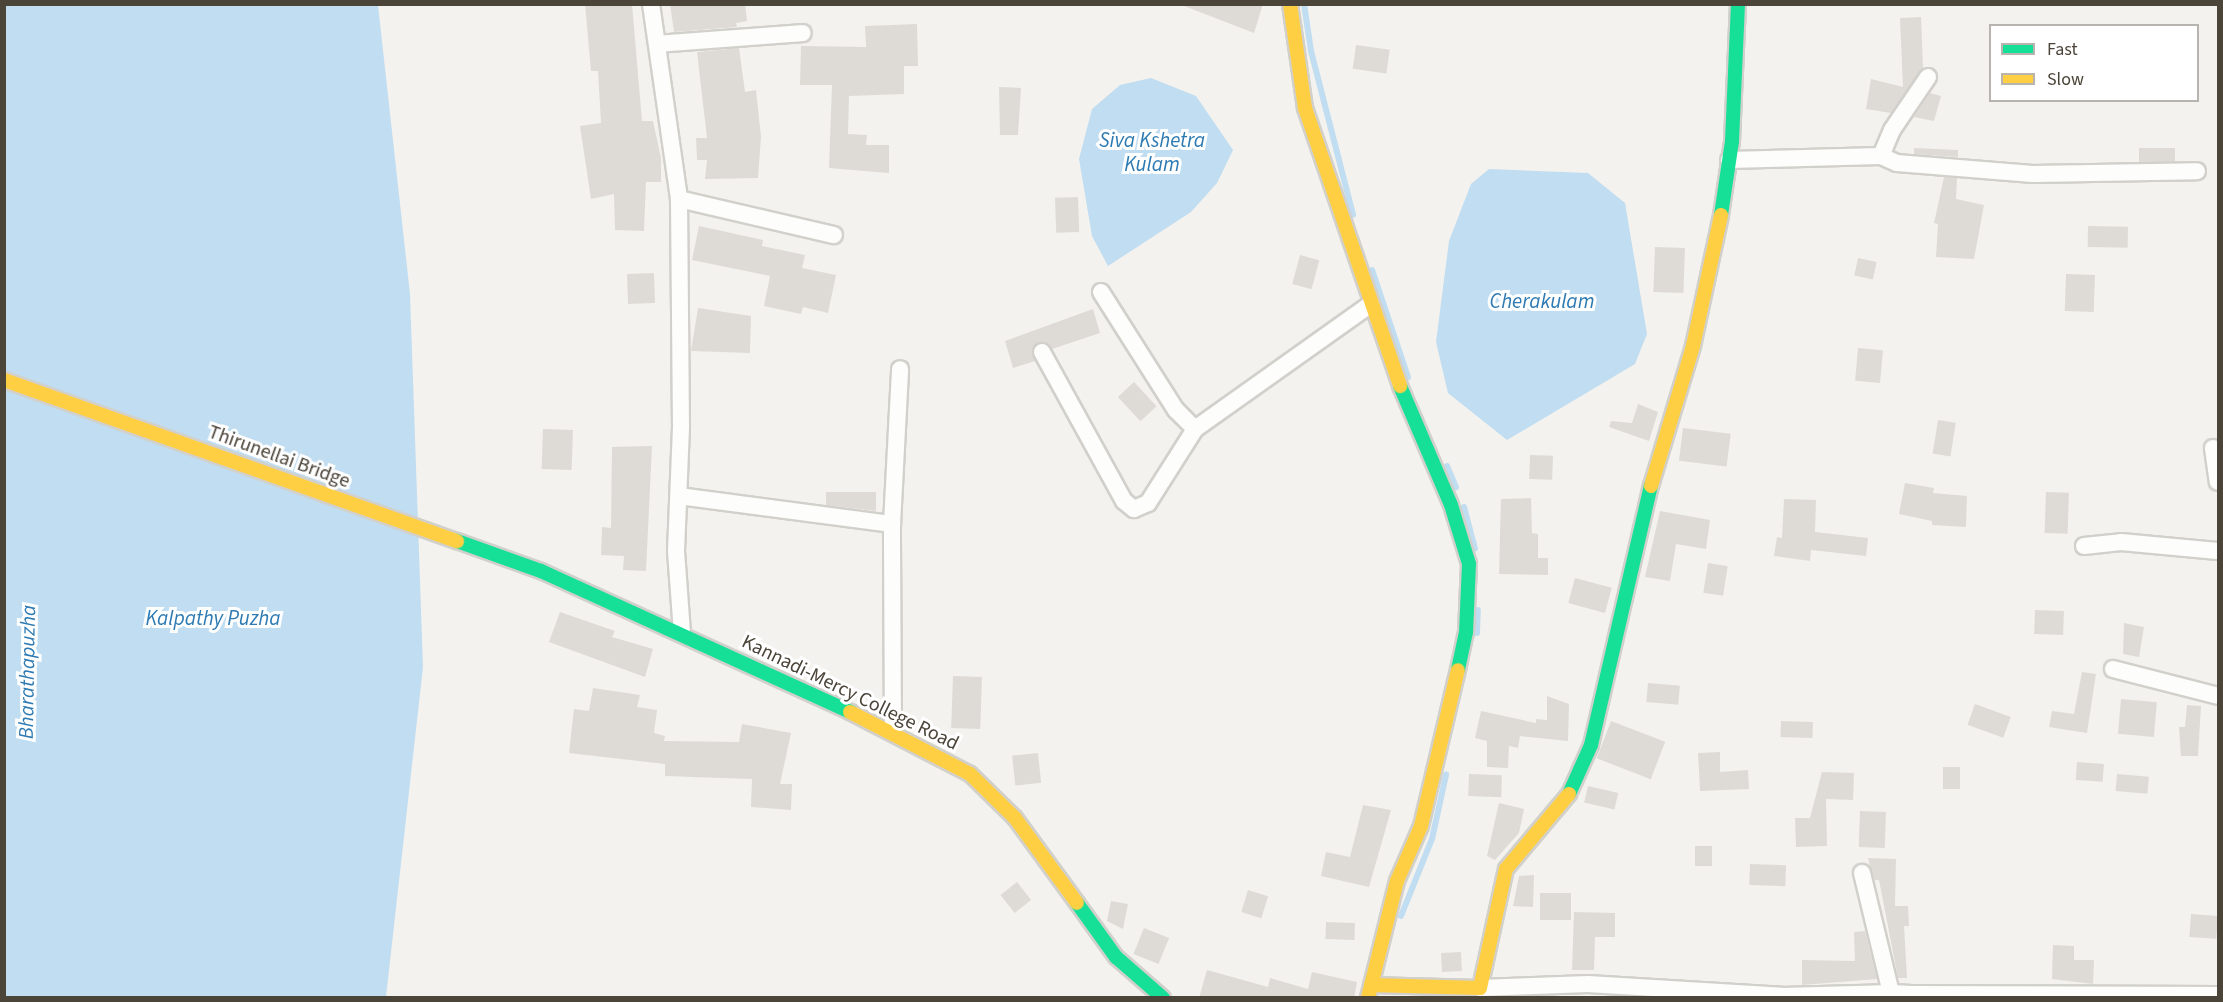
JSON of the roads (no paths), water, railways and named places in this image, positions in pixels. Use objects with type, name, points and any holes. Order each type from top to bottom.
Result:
[{"type":"street","points":[[651,4],[679,199],[679,496],[682,632]]},
{"type":"street","points":[[1290,4],[1305,108],[1405,400],[1451,505],[1469,564],[1466,632],[1443,741],[1421,826],[1396,880],[1369,991],[1391,985],[1480,988],[1610,985],[1782,996],[1891,993],[1912,996],[2218,994]]},
{"type":"street","points":[[1480,988],[1506,868],[1565,802],[1591,746],[1653,479],[1693,346],[1729,160],[1738,4]]},
{"type":"street","points":[[657,44],[803,33]]},
{"type":"street","points":[[1881,156],[1892,130],[1928,77]]},
{"type":"street","points":[[1729,160],[1881,156],[1898,163],[2033,174],[2197,171]]},
{"type":"street","points":[[679,199],[834,235]]},
{"type":"street","points":[[1101,292],[1176,410],[1195,429]]},
{"type":"street","points":[[1042,352],[1124,501],[1134,509],[1148,503],[1195,429],[1371,304]]},
{"type":"street","points":[[893,732],[892,524],[900,369]]},
{"type":"street","name":"Thirunellai Bridge","points":[[4,380],[541,571]]},
{"type":"street","points":[[2213,448],[2218,482]]},
{"type":"street","points":[[679,496],[892,524]]},
{"type":"street","points":[[2084,546],[2121,542],[2218,551]]},
{"type":"street","name":"Kannadi-Mercy College Road","points":[[541,571],[682,632],[893,732],[970,774],[1015,818],[1116,957],[1163,998]]},
{"type":"street","points":[[2113,669],[2218,696]]},
{"type":"street","points":[[1862,873],[1891,993]]},
{"type":"water","name":"Kalpathy Puzha","points":[[5,5],[378,5],[410,294],[423,667],[386,997],[5,998]]},
{"type":"water","name":"Siva Kshetra Kulam","points":[[1151,78],[1196,96],[1233,150],[1217,183],[1191,212],[1108,266],[1092,236],[1079,159],[1092,109],[1120,85]]},
{"type":"water","name":"Cherakulam","points":[[1489,169],[1588,173],[1625,203],[1647,334],[1635,364],[1507,440],[1448,393],[1436,342],[1449,241],[1471,184]]},
{"type":"waterway","points":[[1304,4],[1311,51],[1353,215]]},
{"type":"waterway","points":[[1372,270],[1408,377]]},
{"type":"waterway","points":[[1447,466],[1456,487]]},
{"type":"waterway","points":[[1464,507],[1475,549]]},
{"type":"waterway","points":[[1477,633],[1478,610]]},
{"type":"waterway","points":[[1401,916],[1432,839],[1446,775]]},
{"type":"water label","name":"Bharathapuzha","points":[[27,672]]}]
